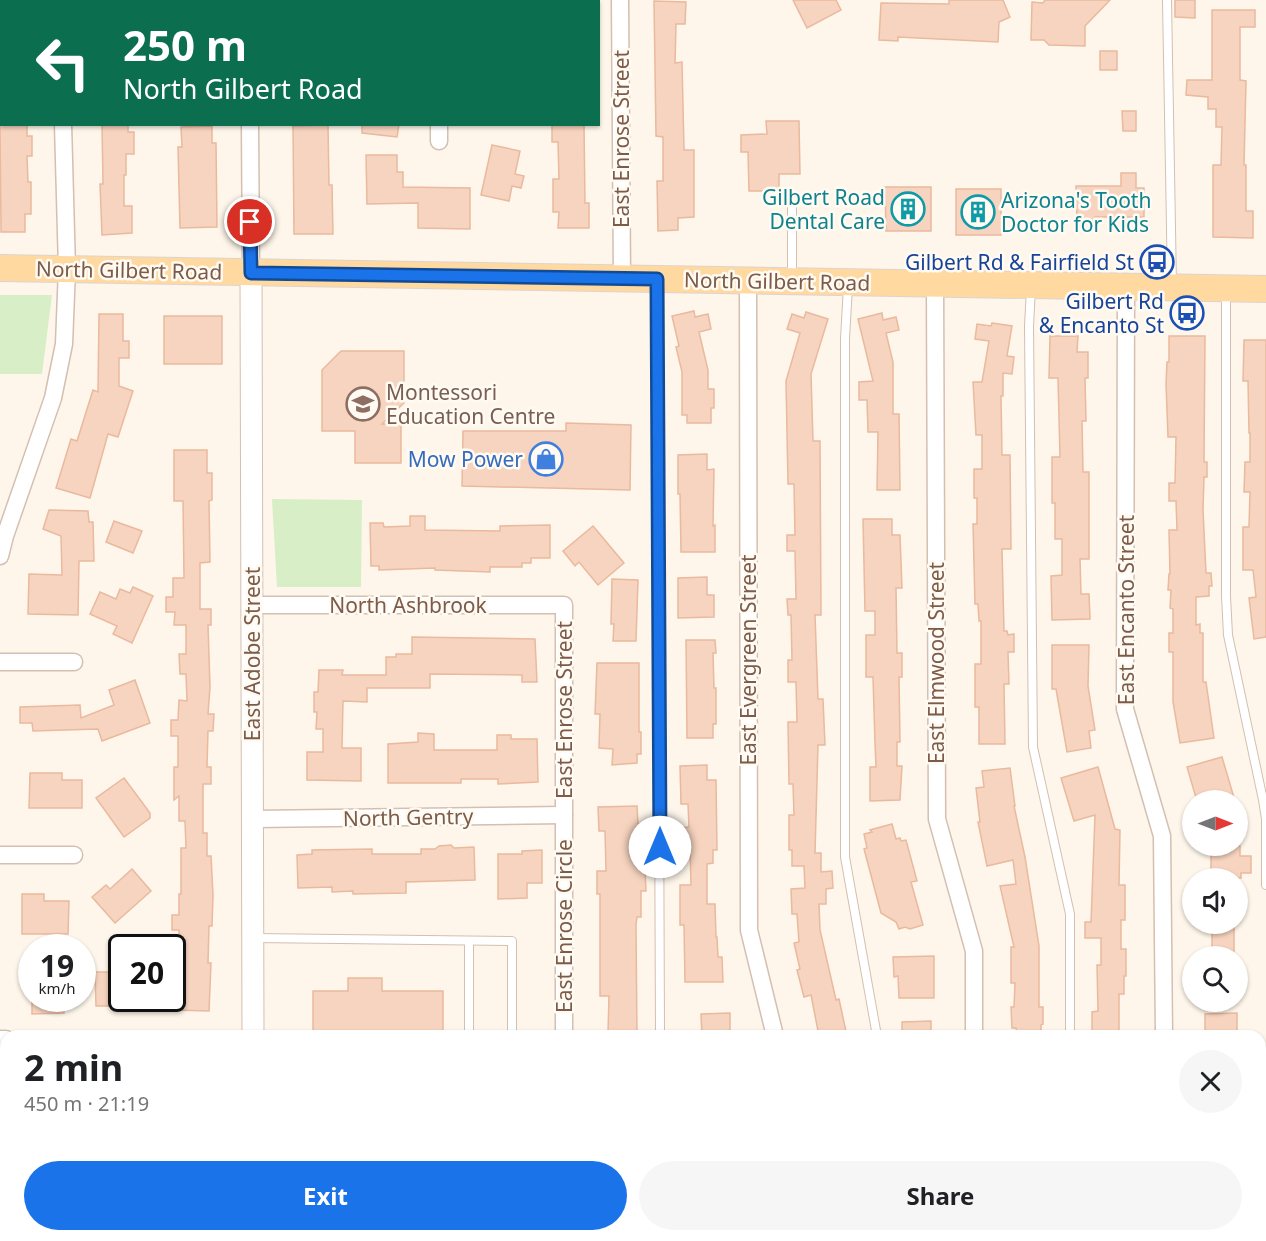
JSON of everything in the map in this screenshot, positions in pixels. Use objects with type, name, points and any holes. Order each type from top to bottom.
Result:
[{"type":"main road","name":"North Gilbert Road","points":[[0,268],[1172,288],[1266,286]]},
{"type":"street","name":"East Enrose Street","points":[[621,0],[622,279]]},
{"type":"street","points":[[0,556],[58,381],[64,344],[67,269],[63,126]]},
{"type":"street","points":[[250,126],[251,273]]},
{"type":"street","name":"East Adobe Street","points":[[251,273],[253,1030]]},
{"type":"street","name":"East Evergreen Street","points":[[748,281],[749,930],[774,1030]]},
{"type":"street","name":"East Elmwood Street","points":[[935,284],[937,819],[974,951],[974,1030]]},
{"type":"street","name":"East Encanto Street","points":[[1126,287],[1125,709],[1162,836],[1164,1030]]},
{"type":"street","name":"North Ashbrook","points":[[252,605],[564,605]]},
{"type":"street","name":"East Enrose Street","points":[[564,605],[564,815]]},
{"type":"street","points":[[0,662],[74,662]]},
{"type":"street","name":"North Gentry","points":[[252,819],[564,815]]},
{"type":"street","name":"East Enrose Circle","points":[[564,815],[564,1030]]},
{"type":"street","points":[[0,855],[74,855]]},
{"type":"lane","points":[[1167,0],[1172,288]]},
{"type":"lane","points":[[792,205],[792,281]]},
{"type":"lane","points":[[657,279],[660,1030]]},
{"type":"lane","points":[[848,282],[845,339],[845,857],[876,1030]]},
{"type":"lane","points":[[1031,285],[1029,326],[1032,747],[1070,915],[1070,1030]]},
{"type":"lane","points":[[1226,288],[1228,635],[1266,819],[1266,885]]},
{"type":"lane","points":[[254,938],[512,942],[512,1030]]},
{"type":"lane","points":[[469,941],[469,1030]]},
{"type":"green space","points":[[0,295],[52,295],[42,374],[0,374]]},
{"type":"green space","points":[[272,499],[362,500],[361,587],[277,587]]},
{"type":"building","points":[[793,0],[836,0],[841,10],[807,28]]},
{"type":"building","points":[[949,0],[1003,0],[1010,17],[999,22],[998,42],[898,37],[898,41],[879,40],[881,3],[949,4]]},
{"type":"building","points":[[1045,0],[1110,0],[1085,26],[1085,46],[1049,45],[1044,40],[1031,40],[1032,2],[1043,3]]},
{"type":"building","points":[[1175,0],[1195,0],[1195,18],[1175,17]]},
{"type":"building","points":[[654,1],[686,2],[685,24],[676,24],[675,63],[682,62],[684,150],[694,150],[694,217],[678,218],[678,230],[658,231],[657,181],[663,181],[663,137],[656,136]]},
{"type":"building","points":[[1212,10],[1255,10],[1255,27],[1240,27],[1240,80],[1246,81],[1244,165],[1246,165],[1246,211],[1253,211],[1253,238],[1213,237],[1213,165],[1221,165],[1222,127],[1216,127],[1216,109],[1208,109],[1208,97],[1186,95],[1187,80],[1212,80]]},
{"type":"building","points":[[1100,51],[1117,51],[1117,70],[1100,70]]},
{"type":"building","points":[[1122,111],[1136,111],[1136,131],[1123,131]]},
{"type":"building","points":[[766,121],[799,121],[800,174],[779,174],[779,191],[749,191],[748,152],[741,152],[741,135],[767,134]]},
{"type":"building","points":[[0,126],[27,126],[27,136],[32,136],[32,156],[27,156],[28,182],[31,182],[31,214],[25,214],[25,232],[1,232]]},
{"type":"building","points":[[102,126],[128,126],[128,132],[134,132],[134,154],[126,154],[124,206],[132,206],[132,233],[102,235],[100,184],[103,184]]},
{"type":"building","points":[[212,126],[212,143],[216,143],[217,227],[180,228],[178,147],[182,147],[181,127]]},
{"type":"building","points":[[293,126],[328,126],[333,234],[294,234]]},
{"type":"building","points":[[362,126],[399,126],[397,137],[362,133]]},
{"type":"building","points":[[552,126],[584,126],[585,203],[589,203],[589,228],[558,228],[559,212],[553,212],[553,179],[559,179],[558,142],[552,142]]},
{"type":"building","points":[[492,145],[520,151],[515,174],[524,176],[521,188],[512,186],[509,201],[481,195]]},
{"type":"building","points":[[366,155],[397,155],[397,172],[403,172],[403,187],[470,188],[470,229],[418,228],[418,203],[367,204]]},
{"type":"building","points":[[1121,173],[1136,173],[1136,188],[1144,188],[1144,217],[1095,217],[1095,219],[1077,220],[1076,186],[1121,186]]},
{"type":"building","name":"Gilbert Road Dental Care","points":[[885,187],[931,187],[931,231],[886,231]]},
{"type":"building","name":"Arizona's Tooth Doctor for Kids","points":[[956,189],[1001,189],[1001,235],[956,235]]},
{"type":"building","points":[[694,311],[695,317],[708,314],[711,329],[699,332],[708,370],[708,389],[714,389],[711,423],[687,423],[687,415],[682,415],[682,372],[672,316]]},
{"type":"building","points":[[806,312],[828,319],[811,374],[813,441],[820,441],[821,615],[815,615],[818,699],[823,699],[825,745],[818,745],[815,853],[821,853],[821,872],[832,871],[833,888],[826,889],[826,904],[819,904],[820,930],[836,1000],[839,999],[846,1030],[818,1030],[811,995],[804,997],[797,970],[800,969],[794,943],[799,942],[797,914],[792,914],[791,889],[805,888],[804,866],[792,866],[792,850],[789,850],[789,815],[794,815],[793,784],[789,784],[788,722],[797,722],[796,682],[788,682],[788,660],[792,660],[791,615],[788,615],[787,599],[796,599],[795,551],[787,551],[787,535],[795,535],[794,484],[788,484],[786,381],[800,333],[787,329],[792,314],[804,318]]},
{"type":"building","points":[[882,313],[883,320],[896,317],[899,330],[886,333],[893,362],[893,414],[899,414],[900,490],[877,490],[878,432],[868,432],[867,400],[859,400],[859,382],[873,381],[858,319]]},
{"type":"building","points":[[99,314],[123,314],[123,341],[129,341],[129,358],[119,358],[119,386],[133,391],[118,437],[108,434],[90,498],[56,488],[71,439],[77,441],[93,390],[98,392]]},
{"type":"building","points":[[164,316],[222,316],[222,364],[164,364]]},
{"type":"building","points":[[992,323],[1012,326],[1007,356],[1014,357],[1012,374],[1003,373],[1003,396],[1001,396],[1002,455],[1010,455],[1011,549],[1002,549],[1004,631],[1007,631],[1008,635],[1014,634],[1014,652],[1008,652],[1009,684],[1004,684],[1005,744],[979,744],[979,707],[975,707],[975,664],[981,664],[981,621],[979,621],[978,604],[975,604],[973,524],[977,524],[974,469],[982,469],[982,435],[976,435],[973,382],[982,382],[989,341],[975,339],[977,324],[991,326]]},
{"type":"building","points":[[1050,336],[1078,336],[1077,352],[1088,352],[1088,378],[1085,378],[1086,421],[1082,421],[1083,472],[1089,472],[1089,559],[1080,559],[1081,594],[1089,594],[1090,619],[1052,620],[1051,576],[1062,575],[1062,539],[1055,539],[1055,503],[1052,503],[1052,457],[1060,457],[1058,378],[1049,378]]},
{"type":"building","points":[[1169,336],[1205,336],[1204,462],[1207,462],[1207,477],[1204,477],[1203,510],[1206,573],[1211,573],[1212,586],[1209,586],[1209,596],[1196,597],[1196,625],[1200,624],[1200,633],[1203,633],[1203,682],[1206,682],[1214,738],[1180,743],[1173,702],[1173,652],[1169,652],[1169,633],[1173,633],[1173,609],[1170,608],[1171,590],[1168,590],[1169,530],[1177,530],[1176,501],[1169,501],[1169,483],[1175,483],[1176,437],[1168,437],[1166,384]]},
{"type":"building","points":[[1244,340],[1266,340],[1266,637],[1254,639],[1249,598],[1256,597],[1253,570],[1243,570],[1243,527],[1249,527],[1250,492],[1244,492],[1245,462],[1250,462],[1250,433],[1248,381],[1243,381]]},
{"type":"building","points":[[341,351],[404,351],[404,403],[382,424],[401,424],[401,463],[355,463],[355,431],[322,431],[322,370]]},
{"type":"building","name":"Mow Power","points":[[566,423],[631,425],[630,490],[462,486],[463,431],[566,431]]},
{"type":"building","points":[[174,450],[207,450],[207,473],[212,473],[212,500],[209,501],[210,562],[200,563],[200,609],[211,609],[211,625],[208,625],[210,687],[208,714],[214,714],[213,731],[208,731],[207,767],[211,767],[211,784],[203,784],[203,833],[207,833],[207,856],[211,856],[213,895],[212,926],[209,926],[208,963],[211,963],[209,1011],[186,1010],[186,934],[179,934],[179,930],[172,930],[172,915],[179,915],[181,848],[186,848],[185,821],[179,821],[179,796],[174,800],[174,767],[178,767],[178,736],[171,736],[171,720],[178,720],[179,700],[187,701],[186,674],[180,674],[179,654],[186,654],[186,625],[174,625],[175,612],[166,612],[166,597],[173,597],[173,578],[184,578],[183,501],[174,501]]},
{"type":"building","points":[[707,454],[707,470],[714,469],[715,552],[681,552],[678,455]]},
{"type":"building","points":[[49,510],[88,511],[89,522],[93,522],[94,561],[79,561],[78,615],[28,614],[29,574],[62,575],[61,536],[43,529]]},
{"type":"building","points":[[410,516],[425,516],[425,530],[500,531],[500,526],[550,525],[550,558],[531,558],[531,563],[522,563],[522,567],[490,567],[490,572],[435,570],[435,568],[379,570],[379,566],[371,566],[370,523],[383,523],[384,527],[410,526]]},
{"type":"building","points":[[863,519],[892,519],[892,535],[900,535],[902,588],[896,588],[897,653],[902,653],[902,677],[899,677],[900,742],[897,742],[897,766],[902,766],[900,800],[870,801],[870,767],[876,767],[873,677],[866,677],[866,635],[875,635],[875,611],[865,611]]},
{"type":"building","points":[[114,521],[142,531],[133,553],[106,542]]},
{"type":"building","points":[[593,526],[624,563],[598,585],[579,562],[575,566],[563,551]]},
{"type":"building","points":[[707,577],[707,595],[714,595],[714,617],[678,618],[678,578]]},
{"type":"building","points":[[612,579],[638,580],[636,641],[613,641]]},
{"type":"building","points":[[133,587],[153,596],[132,643],[113,634],[117,626],[90,614],[100,592],[116,599],[120,589],[130,593]]},
{"type":"building","points":[[412,637],[535,639],[537,682],[522,682],[522,675],[430,674],[430,688],[367,688],[367,702],[343,701],[342,748],[361,748],[361,781],[307,780],[307,752],[323,752],[323,729],[316,729],[317,712],[314,712],[314,692],[318,692],[319,670],[343,670],[342,675],[386,675],[386,657],[396,657],[396,654],[412,654]]},
{"type":"building","points":[[686,640],[715,640],[716,653],[713,653],[716,724],[713,724],[713,738],[687,738]]},
{"type":"building","points":[[1052,645],[1089,645],[1088,686],[1095,730],[1089,731],[1091,748],[1067,752],[1056,689],[1052,689]]},
{"type":"building","points":[[597,663],[639,663],[641,754],[637,754],[637,763],[612,765],[613,749],[599,748],[600,714],[595,714]]},
{"type":"building","points":[[135,680],[150,723],[102,741],[98,729],[33,731],[32,723],[20,723],[20,707],[80,705],[81,718],[114,705],[109,690]]},
{"type":"building","points":[[418,733],[434,734],[434,750],[497,750],[497,735],[511,735],[511,739],[537,739],[538,782],[498,784],[498,779],[461,779],[461,783],[388,783],[388,744],[418,742]]},
{"type":"building","points":[[1222,757],[1232,790],[1194,790],[1187,767]]},
{"type":"building","points":[[707,765],[707,780],[716,780],[717,850],[713,850],[713,863],[707,864],[707,904],[715,904],[718,957],[722,957],[723,982],[685,982],[684,925],[680,925],[680,885],[691,885],[690,848],[683,849],[682,828],[689,827],[688,804],[681,804],[680,766]]},
{"type":"building","points":[[1098,767],[1115,829],[1120,830],[1119,885],[1125,885],[1125,920],[1121,920],[1121,949],[1126,949],[1126,976],[1124,976],[1124,994],[1119,994],[1119,1030],[1092,1030],[1092,1012],[1098,1011],[1097,965],[1101,965],[1101,938],[1085,938],[1085,922],[1091,922],[1095,815],[1074,821],[1061,778]]},
{"type":"building","points":[[1010,768],[1014,806],[1025,857],[1039,946],[1039,1007],[1043,1007],[1041,1030],[1012,1028],[1011,1007],[1014,1007],[1015,983],[1011,983],[1011,947],[1014,947],[1000,886],[1016,884],[1013,860],[987,866],[978,822],[980,822],[976,788],[984,787],[982,771]]},
{"type":"building","points":[[30,773],[62,773],[62,780],[82,780],[82,808],[29,808]]},
{"type":"building","points":[[124,778],[150,813],[150,818],[124,837],[96,798]]},
{"type":"building","points":[[637,806],[638,824],[643,824],[646,891],[641,891],[641,917],[637,917],[636,925],[637,1030],[608,1030],[609,996],[600,996],[600,894],[597,894],[597,871],[606,871],[605,831],[599,831],[598,807]]},
{"type":"building","points":[[892,824],[896,839],[906,840],[917,881],[911,882],[923,925],[910,929],[905,927],[899,929],[896,922],[881,913],[864,849],[867,848],[864,834]]},
{"type":"building","points":[[451,845],[454,848],[474,847],[475,880],[406,882],[406,893],[353,894],[353,891],[332,892],[332,887],[298,888],[297,855],[312,854],[312,850],[372,849],[372,854],[421,854],[421,849],[435,849],[439,846]]},
{"type":"building","points":[[542,850],[542,883],[527,883],[527,898],[498,899],[498,854],[522,854],[522,851]]},
{"type":"building","points":[[1211,856],[1251,856],[1251,873],[1248,873],[1248,868],[1211,868]]},
{"type":"building","points":[[132,869],[151,891],[115,923],[92,897],[106,885],[110,889]]},
{"type":"building","points":[[22,894],[44,894],[44,901],[69,901],[68,934],[22,934]]},
{"type":"building","points":[[1212,934],[1234,934],[1234,946],[1212,946]]},
{"type":"building","points":[[934,956],[934,998],[899,998],[898,976],[894,977],[893,957]]},
{"type":"building","points":[[96,972],[108,972],[108,1006],[96,1006]]},
{"type":"building","points":[[348,978],[382,978],[382,991],[443,991],[443,1030],[313,1030],[313,991],[348,991]]},
{"type":"building","points":[[32,1012],[64,1012],[64,1013],[32,1014]]},
{"type":"building","points":[[730,1013],[730,1030],[702,1030],[701,1014]]},
{"type":"building","points":[[1237,1013],[1237,1030],[1205,1030],[1205,1014]]},
{"type":"building","points":[[931,1021],[931,1030],[902,1030],[902,1022]]},
{"type":"place","name":"Gilbert Road Dental Care","points":[[908,209]]},
{"type":"place","name":"Arizona's Tooth Doctor for Kids","points":[[978,212]]},
{"type":"place","name":"Gilbert Rd & Fairfield St","points":[[1157,262]]},
{"type":"place","name":"Gilbert Rd & Encanto St","points":[[1187,313]]},
{"type":"place","name":"Montessori Education Centre","points":[[363,404]]},
{"type":"place","name":"Mow Power","points":[[546,459]]},
{"type":"route","points":[[250,222],[251,273],[657,279],[660,847]]}]
